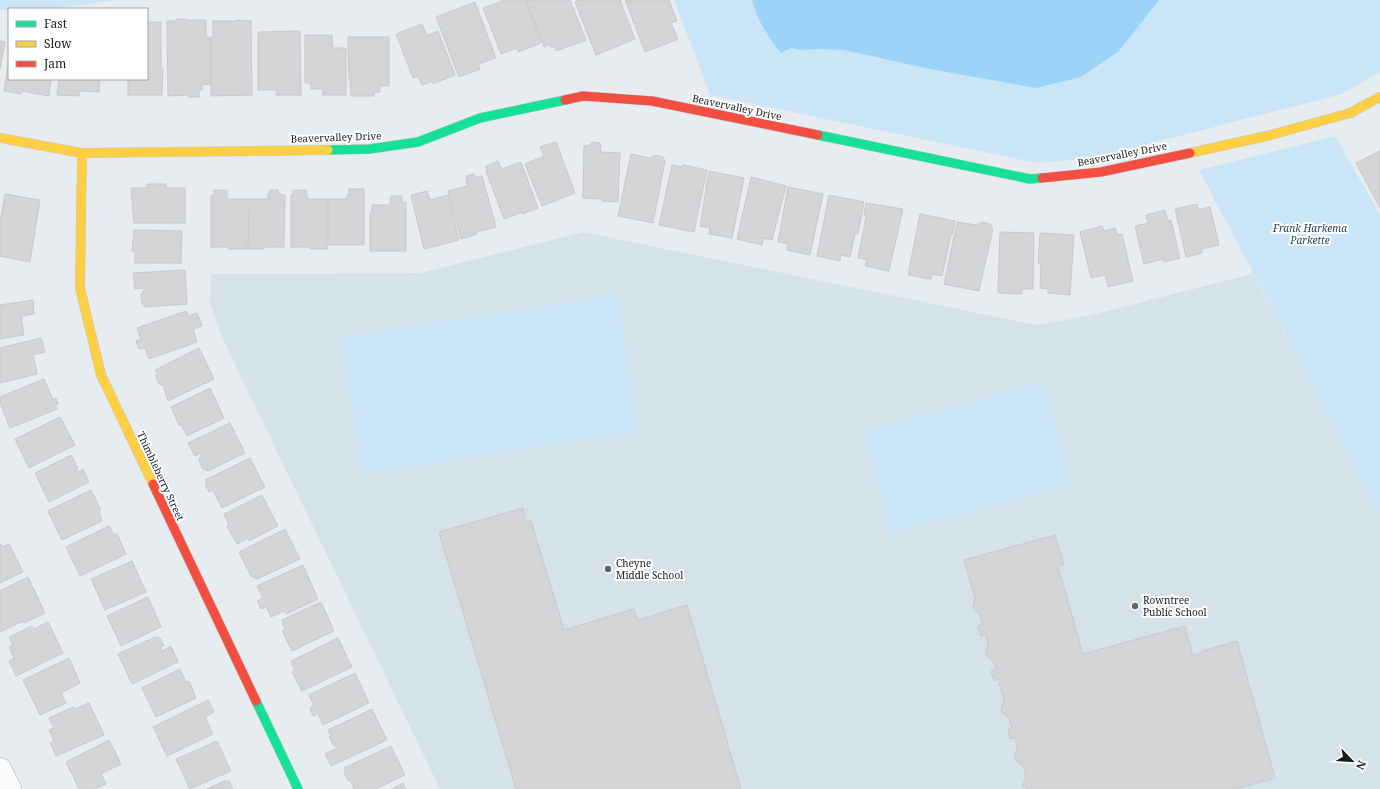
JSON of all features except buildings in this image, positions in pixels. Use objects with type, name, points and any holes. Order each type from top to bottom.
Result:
[{"type":"street","name":"Beavervalley Drive","points":[[0,138],[82,153],[370,149],[418,142],[480,118],[583,96],[652,101],[1030,179],[1101,172],[1271,135],[1350,113],[1380,97]]},
{"type":"street","name":"Thimbleberry Street","points":[[82,153],[80,288],[101,375],[298,789]]},
{"type":"street","points":[[0,769],[10,789]]},
{"type":"shaded area","points":[[583,232],[1036,325],[1087,316],[1253,274],[1380,514],[1380,789],[440,789],[224,342],[210,303],[211,274],[421,273]]},
{"type":"green space","points":[[0,0],[116,0],[57,8],[8,8],[8,11],[0,9]]},
{"type":"green space","points":[[674,0],[1380,0],[1380,72],[1342,94],[1113,153],[1072,160],[1037,163],[710,95]]},
{"type":"green space","name":"Frank Harkema Parkette","points":[[1335,136],[1380,215],[1380,514],[1199,170]]},
{"type":"green space","points":[[618,295],[638,432],[363,474],[342,337]]},
{"type":"green space","points":[[1044,382],[1072,485],[892,533],[864,431]]},
{"type":"water","points":[[752,0],[1159,0],[1119,51],[1081,77],[1036,88],[930,69],[844,50],[800,50],[791,48],[781,53],[764,28]]},
{"type":"traffic: fast","points":[[328,150],[370,149],[418,142],[480,118],[565,100]]},
{"type":"traffic: fast","points":[[818,135],[1030,179],[1042,178]]},
{"type":"traffic: fast","points":[[256,701],[298,789]]},
{"type":"traffic: slow","points":[[1190,153],[1271,135],[1350,113],[1380,97]]},
{"type":"traffic: slow","points":[[0,138],[82,153],[328,150]]},
{"type":"traffic: slow","points":[[82,153],[80,288],[101,375],[153,484]]},
{"type":"traffic: jam","points":[[565,100],[583,96],[652,101],[818,135]]},
{"type":"traffic: jam","points":[[1042,178],[1101,172],[1190,153]]},
{"type":"traffic: jam","points":[[153,484],[256,701]]},
{"type":"place","name":"Cheyne Middle School","points":[[608,569]]},
{"type":"place","name":"Rowntree Public School","points":[[1135,606]]}]
